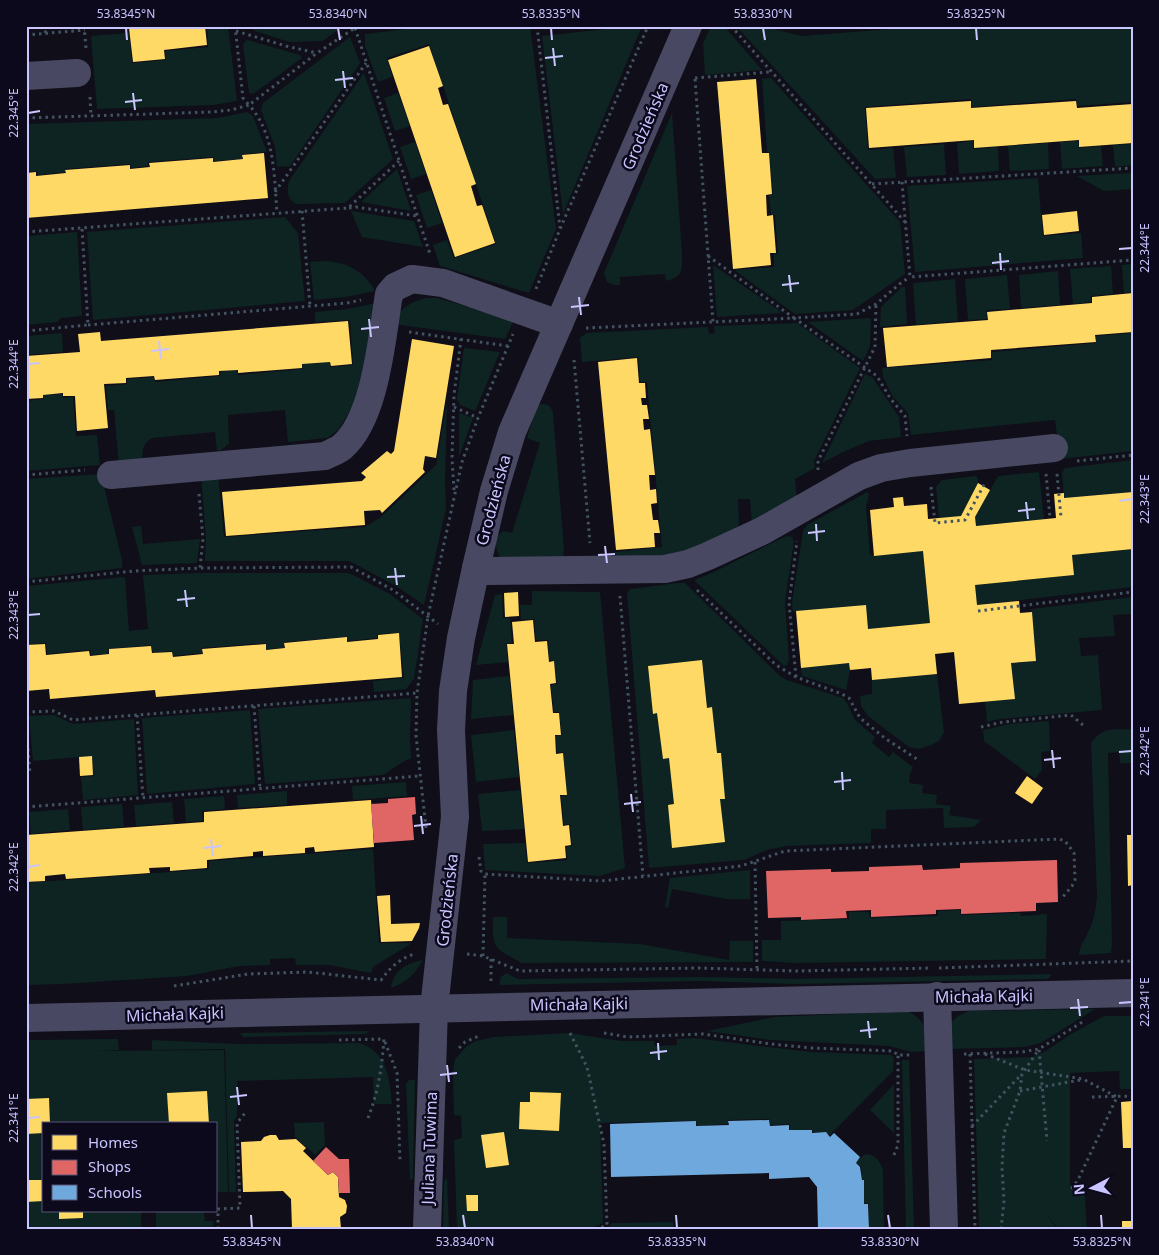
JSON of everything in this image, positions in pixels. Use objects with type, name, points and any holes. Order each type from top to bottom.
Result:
[{"type":"street","name":"Grodzieńska","points":[[434,1008],[455,817],[451,730],[453,691],[461,638],[496,482],[512,432],[568,326],[688,26]]},
{"type":"street","points":[[26,76],[77,73]]},
{"type":"street","points":[[101,472],[197,468],[325,456],[336,451],[344,446],[364,414],[372,388],[389,294],[395,287],[412,280],[443,283],[568,326]]},
{"type":"street","points":[[476,568],[488,571],[665,569],[688,564],[762,531],[869,472],[910,463],[1062,460]]},
{"type":"street","name":"Michała Kajki","points":[[26,1018],[1133,993]]},
{"type":"street","points":[[938,996],[944,1229]]},
{"type":"street","name":"Juliana Tuwima","points":[[428,1229],[434,1008]]},
{"type":"path","points":[[45,34],[48,26]]},
{"type":"path","points":[[235,26],[243,98],[256,114],[271,148],[277,212]]},
{"type":"path","points":[[26,118],[231,110],[249,105],[317,53],[355,28],[363,26]]},
{"type":"path","points":[[537,26],[560,229]]},
{"type":"path","points":[[731,26],[905,222]]},
{"type":"path","points":[[801,26],[815,26]]},
{"type":"path","points":[[355,28],[432,261]]},
{"type":"path","points":[[26,35],[85,30]]},
{"type":"path","points":[[236,31],[317,53]]},
{"type":"path","points":[[275,192],[366,63]]},
{"type":"path","points":[[694,70],[713,322]]},
{"type":"path","points":[[695,78],[770,72]]},
{"type":"path","points":[[348,208],[399,161]]},
{"type":"path","points":[[872,184],[1133,168]]},
{"type":"path","points":[[902,182],[910,277]]},
{"type":"path","points":[[26,232],[356,207],[417,216]]},
{"type":"path","points":[[302,211],[310,306]]},
{"type":"path","points":[[82,228],[88,325]]},
{"type":"path","points":[[708,256],[876,376],[890,398],[905,416],[910,463]]},
{"type":"path","points":[[568,326],[713,322],[857,314],[876,304],[910,277],[1133,260]]},
{"type":"path","points":[[26,330],[347,303],[389,294]]},
{"type":"path","points":[[821,497],[818,461],[875,347],[876,304]]},
{"type":"path","points":[[408,332],[508,346]]},
{"type":"path","points":[[454,496],[452,458],[454,395],[461,339]]},
{"type":"path","points":[[573,354],[593,571]]},
{"type":"path","points":[[454,407],[478,418]]},
{"type":"path","points":[[1061,517],[1062,460],[1133,456]]},
{"type":"path","points":[[197,468],[203,539],[200,568]]},
{"type":"path","points":[[26,475],[101,472]]},
{"type":"path","points":[[931,484],[935,523],[965,520],[988,477]]},
{"type":"path","points":[[1047,483],[1050,518]]},
{"type":"path","points":[[796,677],[789,603],[798,535]]},
{"type":"path","points":[[26,582],[134,571],[200,568],[351,568],[393,590],[452,635],[461,638]]},
{"type":"path","points":[[693,585],[776,665],[796,677],[849,698],[860,718],[886,739],[920,761]]},
{"type":"path","points":[[621,591],[619,597],[643,876]]},
{"type":"path","points":[[978,611],[1133,592]]},
{"type":"path","points":[[426,831],[416,736],[417,693],[428,616]]},
{"type":"path","points":[[26,712],[54,710],[73,720],[417,693]]},
{"type":"path","points":[[254,706],[260,788]]},
{"type":"path","points":[[138,715],[143,798]]},
{"type":"path","points":[[980,727],[1003,722],[1071,715],[1083,724]]},
{"type":"path","points":[[26,724],[30,774]]},
{"type":"path","points":[[26,807],[420,776]]},
{"type":"path","points":[[478,851],[481,870],[485,874],[601,881],[741,866],[784,851],[1059,839],[1065,841],[1074,853],[1075,880],[1062,898]]},
{"type":"path","points":[[755,862],[758,970]]},
{"type":"path","points":[[483,956],[485,874]]},
{"type":"path","points":[[167,986],[248,974],[308,972],[381,980],[390,968],[404,958],[422,950],[483,956],[520,971],[698,968],[758,970],[910,969],[1133,961]]},
{"type":"path","points":[[602,1033],[628,1037],[703,1034],[812,1048],[893,1051],[898,1055],[984,1054],[1039,1049],[1091,1017]]},
{"type":"path","points":[[576,1029],[567,1028],[587,1067],[604,1144],[607,1225],[598,1229]]},
{"type":"path","points":[[457,1050],[465,1042],[484,1034]]},
{"type":"path","points":[[368,1118],[379,1083],[384,1039]]},
{"type":"path","points":[[972,1126],[1022,1074],[1039,1049]]},
{"type":"path","points":[[1039,1049],[1047,1140]]},
{"type":"path","points":[[970,1054],[975,1229]]},
{"type":"path","points":[[984,1054],[1025,1070],[1083,1080],[1117,1096]]},
{"type":"path","points":[[894,1155],[898,1145],[898,1055]]},
{"type":"path","points":[[397,1073],[401,1170]]},
{"type":"path","points":[[1001,1229],[1004,1201],[1002,1168],[1004,1133],[1020,1091],[1022,1074]]},
{"type":"path","points":[[1020,1091],[1083,1080]]},
{"type":"path","points":[[1068,1192],[1078,1180],[1117,1096]]},
{"type":"path","points":[[1092,1097],[1133,1096]]},
{"type":"path","points":[[218,1229],[218,1209],[240,1208],[237,1123],[245,1113]]},
{"type":"green space","points":[[207,26],[228,26],[237,101],[213,105],[97,109],[91,36],[129,33],[132,63],[166,60],[165,51],[208,47]]},
{"type":"green space","points":[[247,26],[343,26],[323,41],[289,42],[255,31]]},
{"type":"green space","points":[[430,26],[530,26],[556,229],[529,293],[440,266],[433,245],[447,240],[454,258],[496,244],[429,44],[387,58],[392,77],[378,82],[365,46],[365,34]]},
{"type":"green space","points":[[642,26],[563,214],[542,36]]},
{"type":"green space","points":[[711,26],[724,26],[762,70],[705,75],[703,44]]},
{"type":"green space","points":[[736,26],[761,26],[802,36],[929,26],[1133,26],[1133,102],[1077,106],[1076,99],[972,107],[971,99],[865,107],[868,150],[893,148],[896,178],[875,179]]},
{"type":"green space","points":[[350,37],[360,63],[290,166],[277,167],[275,147],[261,110],[263,103]]},
{"type":"green space","points":[[248,40],[300,55],[302,58],[253,94],[249,93],[243,45]]},
{"type":"green space","points":[[364,73],[393,159],[345,203],[296,204],[290,199],[288,194],[289,181]]},
{"type":"green space","points":[[771,78],[900,222],[905,274],[853,310],[795,314],[734,270],[774,267],[774,254],[778,254],[775,215],[771,215],[769,195],[773,195],[769,152],[767,151],[762,79]]},
{"type":"green space","points":[[398,93],[410,126],[395,131],[384,98]]},
{"type":"green space","points":[[247,112],[253,116],[267,152],[242,154],[242,159],[214,161],[213,157],[148,162],[148,166],[131,168],[131,164],[65,169],[65,172],[38,175],[37,171],[26,172],[26,124],[218,118]]},
{"type":"green space","points":[[672,113],[682,253],[681,271],[676,277],[666,281],[665,274],[620,277],[620,285],[614,285],[607,282],[604,273]]},
{"type":"green space","points":[[973,141],[973,149],[998,147],[999,171],[959,174],[957,143]]},
{"type":"green space","points":[[1078,141],[1079,148],[1101,146],[1103,166],[1062,169],[1060,142]]},
{"type":"green space","points":[[415,142],[426,174],[411,179],[400,147]]},
{"type":"green space","points":[[1048,143],[1049,169],[1010,171],[1008,146]]},
{"type":"green space","points":[[944,144],[946,175],[907,177],[904,147]]},
{"type":"green space","points":[[1133,144],[1133,165],[1115,167],[1113,145]]},
{"type":"green space","points":[[397,169],[411,211],[361,202]]},
{"type":"green space","points":[[1133,173],[1133,189],[1104,191],[1077,176]]},
{"type":"green space","points":[[1038,178],[1043,236],[1081,233],[1083,258],[915,272],[907,186]]},
{"type":"green space","points":[[431,190],[442,223],[427,228],[416,195]]},
{"type":"green space","points":[[351,211],[414,221],[423,247],[362,237]]},
{"type":"green space","points":[[285,217],[298,233],[305,301],[93,320],[87,232]]},
{"type":"green space","points":[[77,232],[82,316],[61,318],[57,322],[26,325],[26,236]]},
{"type":"green space","points":[[310,262],[340,263],[354,269],[366,278],[375,291],[346,297],[314,300]]},
{"type":"green space","points":[[1133,264],[1133,292],[1124,293],[1122,265]]},
{"type":"green space","points":[[713,265],[780,311],[781,313],[717,317]]},
{"type":"green space","points":[[1111,266],[1113,294],[1091,296],[1091,302],[1073,304],[1070,269]]},
{"type":"green space","points":[[1058,271],[1060,305],[1021,308],[1019,275]]},
{"type":"green space","points":[[1007,275],[1010,309],[986,310],[987,319],[968,320],[965,279]]},
{"type":"green space","points":[[955,279],[958,321],[916,325],[913,283]]},
{"type":"green space","points":[[902,287],[905,287],[907,324],[880,327],[881,307]]},
{"type":"green space","points":[[426,298],[437,298],[514,320],[505,339],[393,324],[406,306]]},
{"type":"green space","points":[[376,303],[361,385],[352,408],[338,430],[327,438],[288,442],[285,410],[228,415],[229,444],[221,450],[217,451],[215,432],[152,438],[143,449],[143,464],[119,466],[114,410],[108,410],[106,386],[127,384],[127,379],[154,377],[155,382],[220,376],[220,372],[237,370],[238,375],[302,369],[302,364],[330,362],[330,367],[353,365],[350,320],[315,322],[315,312],[348,309]]},
{"type":"green space","points":[[871,318],[870,346],[863,361],[808,322]]},
{"type":"green space","points":[[797,323],[860,368],[814,461],[815,468],[795,479],[797,500],[752,523],[750,499],[738,499],[739,524],[736,529],[683,555],[616,560],[615,552],[662,547],[647,382],[640,382],[638,357],[582,362],[580,338],[586,333],[708,327],[709,334],[715,333],[714,326]]},
{"type":"green space","points":[[62,333],[63,352],[26,355],[26,336]]},
{"type":"green space","points":[[1133,333],[1133,451],[1060,459],[1055,420],[911,435],[908,413],[893,397],[883,377],[882,368],[992,360],[992,352],[1096,343],[1096,336]]},
{"type":"green space","points":[[464,348],[500,352],[475,411],[460,405],[457,399]]},
{"type":"green space","points":[[865,374],[872,377],[899,417],[901,437],[869,441],[822,463]]},
{"type":"green space","points":[[62,394],[63,398],[73,397],[76,436],[97,435],[100,465],[26,471],[26,401],[44,399],[43,395]]},
{"type":"green space","points":[[447,402],[446,509],[424,605],[396,586],[348,561],[205,561],[206,539],[201,475],[218,474],[224,537],[365,527],[381,517],[436,465]]},
{"type":"green space","points":[[537,405],[549,406],[553,413],[564,549],[563,557],[500,558],[496,547],[496,540],[503,531],[512,533],[540,443],[527,438]]},
{"type":"green space","points":[[459,413],[473,418],[459,457]]},
{"type":"green space","points":[[1133,460],[1133,492],[1064,498],[1062,473],[1065,468]]},
{"type":"green space","points":[[1039,472],[1044,519],[976,526],[975,517],[998,476]]},
{"type":"green space","points":[[101,474],[122,560],[122,568],[26,579],[26,479]]},
{"type":"green space","points":[[976,476],[978,483],[961,516],[939,518],[936,487],[942,480]]},
{"type":"green space","points":[[867,492],[869,495],[866,506],[870,555],[923,551],[930,623],[868,629],[866,605],[793,612],[792,602],[803,531],[807,525]]},
{"type":"green space","points":[[141,526],[143,544],[200,539],[197,563],[142,565],[132,527]]},
{"type":"green space","points":[[786,536],[792,537],[794,542],[785,602],[789,660],[787,665],[784,666],[694,580]]},
{"type":"green space","points":[[1133,549],[1133,587],[977,605],[975,585],[1074,575],[1072,555]]},
{"type":"green space","points":[[200,573],[351,574],[390,594],[423,619],[414,679],[406,689],[374,692],[373,681],[404,678],[399,633],[377,634],[377,638],[348,641],[347,637],[284,642],[284,648],[266,649],[266,643],[202,648],[202,653],[173,656],[172,651],[153,653],[151,645],[108,649],[108,654],[91,655],[90,650],[47,654],[46,643],[26,645],[26,586],[125,577],[129,631],[148,629],[143,575]]},
{"type":"green space","points":[[685,583],[781,677],[843,698],[855,720],[875,737],[872,743],[889,757],[893,752],[913,767],[909,783],[923,785],[922,793],[937,795],[936,804],[951,806],[949,815],[981,820],[974,827],[944,828],[943,808],[886,810],[886,829],[871,829],[871,843],[787,846],[767,850],[744,860],[649,868],[627,592],[631,589]]},
{"type":"green space","points":[[532,591],[600,592],[625,868],[600,876],[485,870],[483,844],[525,843],[527,863],[567,860],[566,847],[572,846],[570,824],[564,825],[561,796],[567,795],[563,752],[557,753],[555,736],[562,735],[559,712],[554,712],[551,685],[557,684],[554,661],[549,660],[548,640],[536,640],[534,619],[521,620],[520,605],[532,605]]},
{"type":"green space","points":[[502,594],[503,618],[510,618],[512,643],[506,644],[508,662],[476,665],[495,595]]},
{"type":"green space","points":[[1133,597],[1133,614],[1113,615],[1115,636],[1079,638],[1081,656],[1098,655],[1102,710],[1000,719],[987,722],[985,701],[1014,699],[1011,663],[1036,661],[1031,609]]},
{"type":"green space","points":[[849,663],[850,670],[846,690],[802,676],[801,668]]},
{"type":"green space","points":[[937,674],[944,732],[939,741],[931,745],[919,749],[909,747],[868,716],[861,706],[860,696],[872,694],[872,680]]},
{"type":"green space","points":[[509,676],[513,715],[471,719],[473,680]]},
{"type":"green space","points":[[411,698],[411,759],[406,760],[383,775],[265,784],[258,709]]},
{"type":"green space","points":[[250,710],[255,784],[147,794],[142,718]]},
{"type":"green space","points":[[54,715],[73,724],[134,719],[138,795],[83,800],[81,777],[94,776],[92,756],[33,761],[29,716]]},
{"type":"green space","points":[[1049,721],[1050,751],[1041,752],[1042,770],[1035,779],[984,741],[983,730],[1009,724]]},
{"type":"green space","points":[[1133,729],[1133,763],[1120,763],[1119,752],[1108,753],[1111,953],[1079,955],[1093,919],[1097,896],[1091,743],[1105,731]]},
{"type":"green space","points":[[514,730],[519,777],[476,782],[471,735]]},
{"type":"green space","points":[[406,782],[407,796],[353,800],[352,786]]},
{"type":"green space","points":[[520,790],[524,829],[482,831],[478,794]]},
{"type":"green space","points":[[287,791],[287,805],[238,808],[237,795]]},
{"type":"green space","points":[[224,796],[225,809],[202,811],[203,821],[186,822],[184,799]]},
{"type":"green space","points":[[172,802],[174,823],[136,826],[134,805]]},
{"type":"green space","points":[[122,804],[124,827],[83,830],[81,807]]},
{"type":"green space","points":[[68,809],[70,830],[31,834],[29,812]]},
{"type":"green space","points":[[373,849],[379,943],[412,943],[373,967],[371,973],[329,965],[296,965],[295,958],[270,959],[270,965],[239,966],[187,976],[26,985],[26,883],[209,869],[209,861]]},
{"type":"green space","points":[[750,870],[750,899],[727,899],[672,889],[668,908],[665,907],[670,878]]},
{"type":"green space","points":[[960,910],[960,915],[1020,913],[1021,916],[1047,914],[1046,959],[795,963],[762,961],[762,940],[781,940],[781,921],[849,919],[849,912],[869,912],[870,918],[938,916],[938,911]]},
{"type":"green space","points":[[493,917],[507,917],[507,938],[640,944],[729,960],[730,941],[753,941],[753,962],[521,963],[498,948],[493,936]]},
{"type":"green space","points":[[423,960],[410,977],[391,988],[395,976],[402,968]]},
{"type":"green space","points":[[506,973],[518,979],[700,977],[795,979],[1052,974],[1048,979],[794,984],[700,981],[499,985],[501,977]]},
{"type":"green space","points":[[1095,1009],[1041,1043],[1024,1047],[948,1049],[948,1030],[952,1021],[969,1011]]},
{"type":"green space","points":[[907,1011],[922,1022],[926,1032],[928,1051],[911,1052],[889,1046],[771,1040],[707,1031],[774,1017]]},
{"type":"green space","points":[[1104,1016],[1133,1016],[1133,1089],[1120,1089],[1119,1071],[1070,1073],[1070,1185],[1084,1186],[1087,1229],[1059,1229],[1044,1212],[1058,1229],[979,1229],[974,1059],[1032,1057],[1044,1052],[1071,1034]]},
{"type":"green space","points":[[369,1031],[366,1034],[243,1037],[240,1033]]},
{"type":"green space","points":[[569,1033],[621,1041],[654,1041],[655,1046],[677,1045],[677,1039],[694,1038],[811,1052],[891,1055],[894,1058],[893,1071],[830,1135],[825,1132],[813,1132],[812,1130],[790,1130],[790,1124],[770,1125],[769,1119],[728,1120],[728,1124],[697,1126],[696,1121],[600,1123],[603,1223],[589,1229],[457,1229],[454,1140],[462,1138],[461,1116],[454,1115],[453,1072],[455,1059],[467,1046],[476,1041],[493,1037]]},
{"type":"green space","points":[[118,1039],[119,1050],[95,1051],[224,1050],[228,1192],[218,1192],[218,1122],[42,1122],[42,1212],[141,1212],[141,1229],[26,1229],[26,1040]]},
{"type":"green space","points":[[152,1040],[239,1044],[359,1043],[376,1052],[381,1059],[388,1076],[392,1104],[374,1104],[373,1077],[237,1081],[237,1116],[234,1121],[236,1192],[229,1192],[225,1049],[152,1050]]},
{"type":"green space","points":[[902,1060],[909,1060],[914,1229],[906,1229]]},
{"type":"green space","points":[[409,1080],[415,1080],[413,1179],[410,1180],[406,1084]]},
{"type":"green space","points":[[894,1084],[894,1133],[870,1110]]},
{"type":"green space","points":[[324,1122],[325,1145],[315,1155],[295,1137],[294,1123]]},
{"type":"green space","points":[[866,1154],[877,1159],[883,1170],[884,1229],[869,1229],[869,1204],[864,1203],[864,1180],[862,1179],[861,1167],[856,1163]]},
{"type":"green space","points":[[447,1177],[449,1229],[443,1229],[444,1182]]},
{"type":"green space","points":[[156,1212],[204,1212],[205,1221],[213,1221],[213,1229],[156,1229]]},
{"type":"green space","points":[[673,1222],[674,1229],[607,1229],[612,1223]]},
{"type":"building: Homes","points":[[134,26],[205,26],[207,45],[164,50],[165,59],[133,62],[129,28],[134,28]]},
{"type":"building: Homes","points":[[429,46],[443,86],[438,88],[443,105],[448,104],[476,184],[471,186],[477,206],[482,205],[495,243],[455,257],[388,60]]},
{"type":"building: Homes","points":[[756,79],[762,153],[769,153],[772,194],[766,195],[767,216],[773,215],[776,253],[770,253],[771,265],[733,269],[717,82]]},
{"type":"building: Homes","points":[[971,101],[971,108],[1076,101],[1077,108],[1133,104],[1133,143],[1079,147],[1079,140],[974,148],[974,140],[869,148],[866,108]]},
{"type":"building: Homes","points":[[264,153],[268,198],[26,218],[26,173],[36,172],[36,176],[66,173],[65,170],[130,165],[130,169],[150,167],[149,163],[213,158],[213,162],[243,159],[242,155]]},
{"type":"building: Homes","points":[[1077,211],[1079,231],[1044,235],[1042,215]]},
{"type":"building: Homes","points":[[1133,293],[1133,332],[1095,335],[1096,342],[991,350],[991,358],[887,367],[883,328],[988,320],[987,312],[1092,303],[1092,297]]},
{"type":"building: Homes","points":[[348,321],[352,364],[331,366],[330,362],[302,364],[302,368],[238,373],[238,370],[219,371],[219,375],[155,380],[154,376],[126,378],[126,383],[104,384],[108,428],[77,431],[75,396],[63,396],[63,393],[43,395],[43,398],[26,399],[26,356],[80,352],[78,334],[100,332],[101,341]]},
{"type":"building: Homes","points":[[412,339],[454,346],[436,458],[425,456],[423,469],[425,472],[382,513],[380,510],[364,511],[365,525],[226,536],[222,492],[362,481],[366,477],[361,473],[387,451],[391,454],[394,451]]},
{"type":"building: Homes","points":[[637,358],[639,383],[645,383],[646,398],[641,398],[642,405],[647,405],[649,419],[643,419],[644,430],[650,429],[655,475],[649,475],[650,490],[656,489],[657,503],[651,504],[653,520],[658,520],[660,533],[654,533],[655,547],[616,550],[598,362]]},
{"type":"building: Homes","points":[[978,483],[990,490],[975,517],[976,526],[1056,518],[1054,494],[1064,493],[1064,498],[1133,492],[1133,549],[1072,555],[1074,575],[975,585],[977,605],[1019,601],[1020,613],[1032,612],[1036,661],[1011,663],[1015,699],[959,704],[954,652],[935,654],[937,674],[872,680],[871,668],[850,670],[849,663],[801,668],[796,611],[866,605],[868,629],[930,623],[923,551],[874,556],[870,510],[894,507],[893,498],[903,497],[904,506],[927,504],[928,519],[961,516]]},
{"type":"building: Homes","points":[[518,592],[519,616],[505,617],[504,593]]},
{"type":"building: Homes","points":[[533,620],[535,642],[547,641],[549,662],[554,661],[556,683],[550,684],[553,713],[559,713],[561,735],[555,735],[556,754],[563,753],[567,795],[560,795],[563,826],[569,825],[571,845],[565,846],[566,858],[528,862],[507,644],[514,644],[512,622]]},
{"type":"building: Homes","points":[[399,633],[402,677],[156,697],[155,690],[50,699],[49,689],[26,691],[26,645],[45,644],[46,655],[89,651],[90,656],[109,654],[109,649],[151,646],[152,653],[172,652],[173,657],[203,654],[202,649],[266,644],[266,650],[285,648],[284,643],[347,637],[347,642],[378,639],[378,635]]},
{"type":"building: Homes","points":[[702,660],[707,708],[712,707],[717,753],[721,753],[725,799],[720,799],[725,842],[672,848],[668,805],[674,804],[669,758],[663,759],[657,713],[653,714],[648,666]]},
{"type":"building: Homes","points":[[92,756],[93,775],[80,776],[79,757]]},
{"type":"building: Homes","points":[[1027,776],[1043,788],[1032,804],[1015,793]]},
{"type":"building: Homes","points":[[371,800],[374,847],[315,852],[314,847],[305,848],[305,853],[263,856],[263,851],[253,852],[253,856],[207,860],[207,868],[170,871],[170,867],[149,868],[150,873],[66,879],[65,874],[45,876],[45,881],[26,882],[26,835],[204,822],[204,812]]},
{"type":"building: Homes","points":[[1127,835],[1133,835],[1133,885],[1128,886]]},
{"type":"building: Homes","points":[[390,895],[391,924],[420,923],[412,941],[381,942],[377,896]]},
{"type":"building: Homes","points":[[207,1091],[209,1122],[169,1122],[167,1093]]},
{"type":"building: Homes","points":[[530,1092],[561,1093],[559,1131],[519,1129],[520,1102],[530,1102]]},
{"type":"building: Homes","points":[[49,1098],[50,1122],[42,1122],[42,1133],[26,1134],[26,1099]]},
{"type":"building: Homes","points":[[1133,1101],[1133,1148],[1123,1148],[1121,1102]]},
{"type":"building: Homes","points":[[504,1132],[509,1165],[486,1168],[481,1135]]},
{"type":"building: Homes","points":[[276,1135],[279,1140],[296,1139],[306,1148],[303,1151],[328,1175],[333,1172],[338,1177],[339,1197],[345,1200],[347,1206],[346,1213],[340,1217],[341,1229],[292,1229],[291,1199],[283,1191],[243,1192],[241,1142],[261,1141],[264,1137]]},
{"type":"building: Homes","points":[[26,1180],[42,1180],[42,1201],[26,1202]]},
{"type":"building: Homes","points":[[466,1195],[478,1195],[478,1211],[467,1211]]},
{"type":"building: Homes","points":[[59,1212],[83,1212],[83,1218],[59,1219]]},
{"type":"building: Homes","points":[[1122,1221],[1133,1221],[1133,1229],[1122,1229]]},
{"type":"building: Shops","points":[[415,797],[416,814],[412,815],[414,840],[374,843],[371,804],[388,803],[388,799]]},
{"type":"building: Shops","points":[[1057,860],[1058,902],[1036,903],[1036,911],[961,914],[961,909],[936,910],[936,914],[871,917],[871,910],[846,911],[847,918],[801,920],[801,917],[768,918],[766,871],[831,869],[831,872],[869,871],[869,867],[922,865],[923,870],[960,868],[960,863]]},
{"type":"building: Shops","points":[[326,1147],[339,1159],[349,1159],[350,1193],[339,1193],[338,1177],[333,1172],[328,1175],[313,1161]]},
{"type":"building: Schools","points":[[769,1120],[770,1126],[789,1125],[789,1130],[812,1130],[812,1133],[826,1132],[830,1137],[834,1133],[860,1157],[856,1163],[860,1167],[862,1180],[864,1180],[864,1204],[868,1204],[869,1229],[818,1229],[817,1187],[809,1177],[769,1179],[769,1173],[611,1177],[610,1124],[696,1121],[696,1126],[729,1125],[728,1121]]}]
